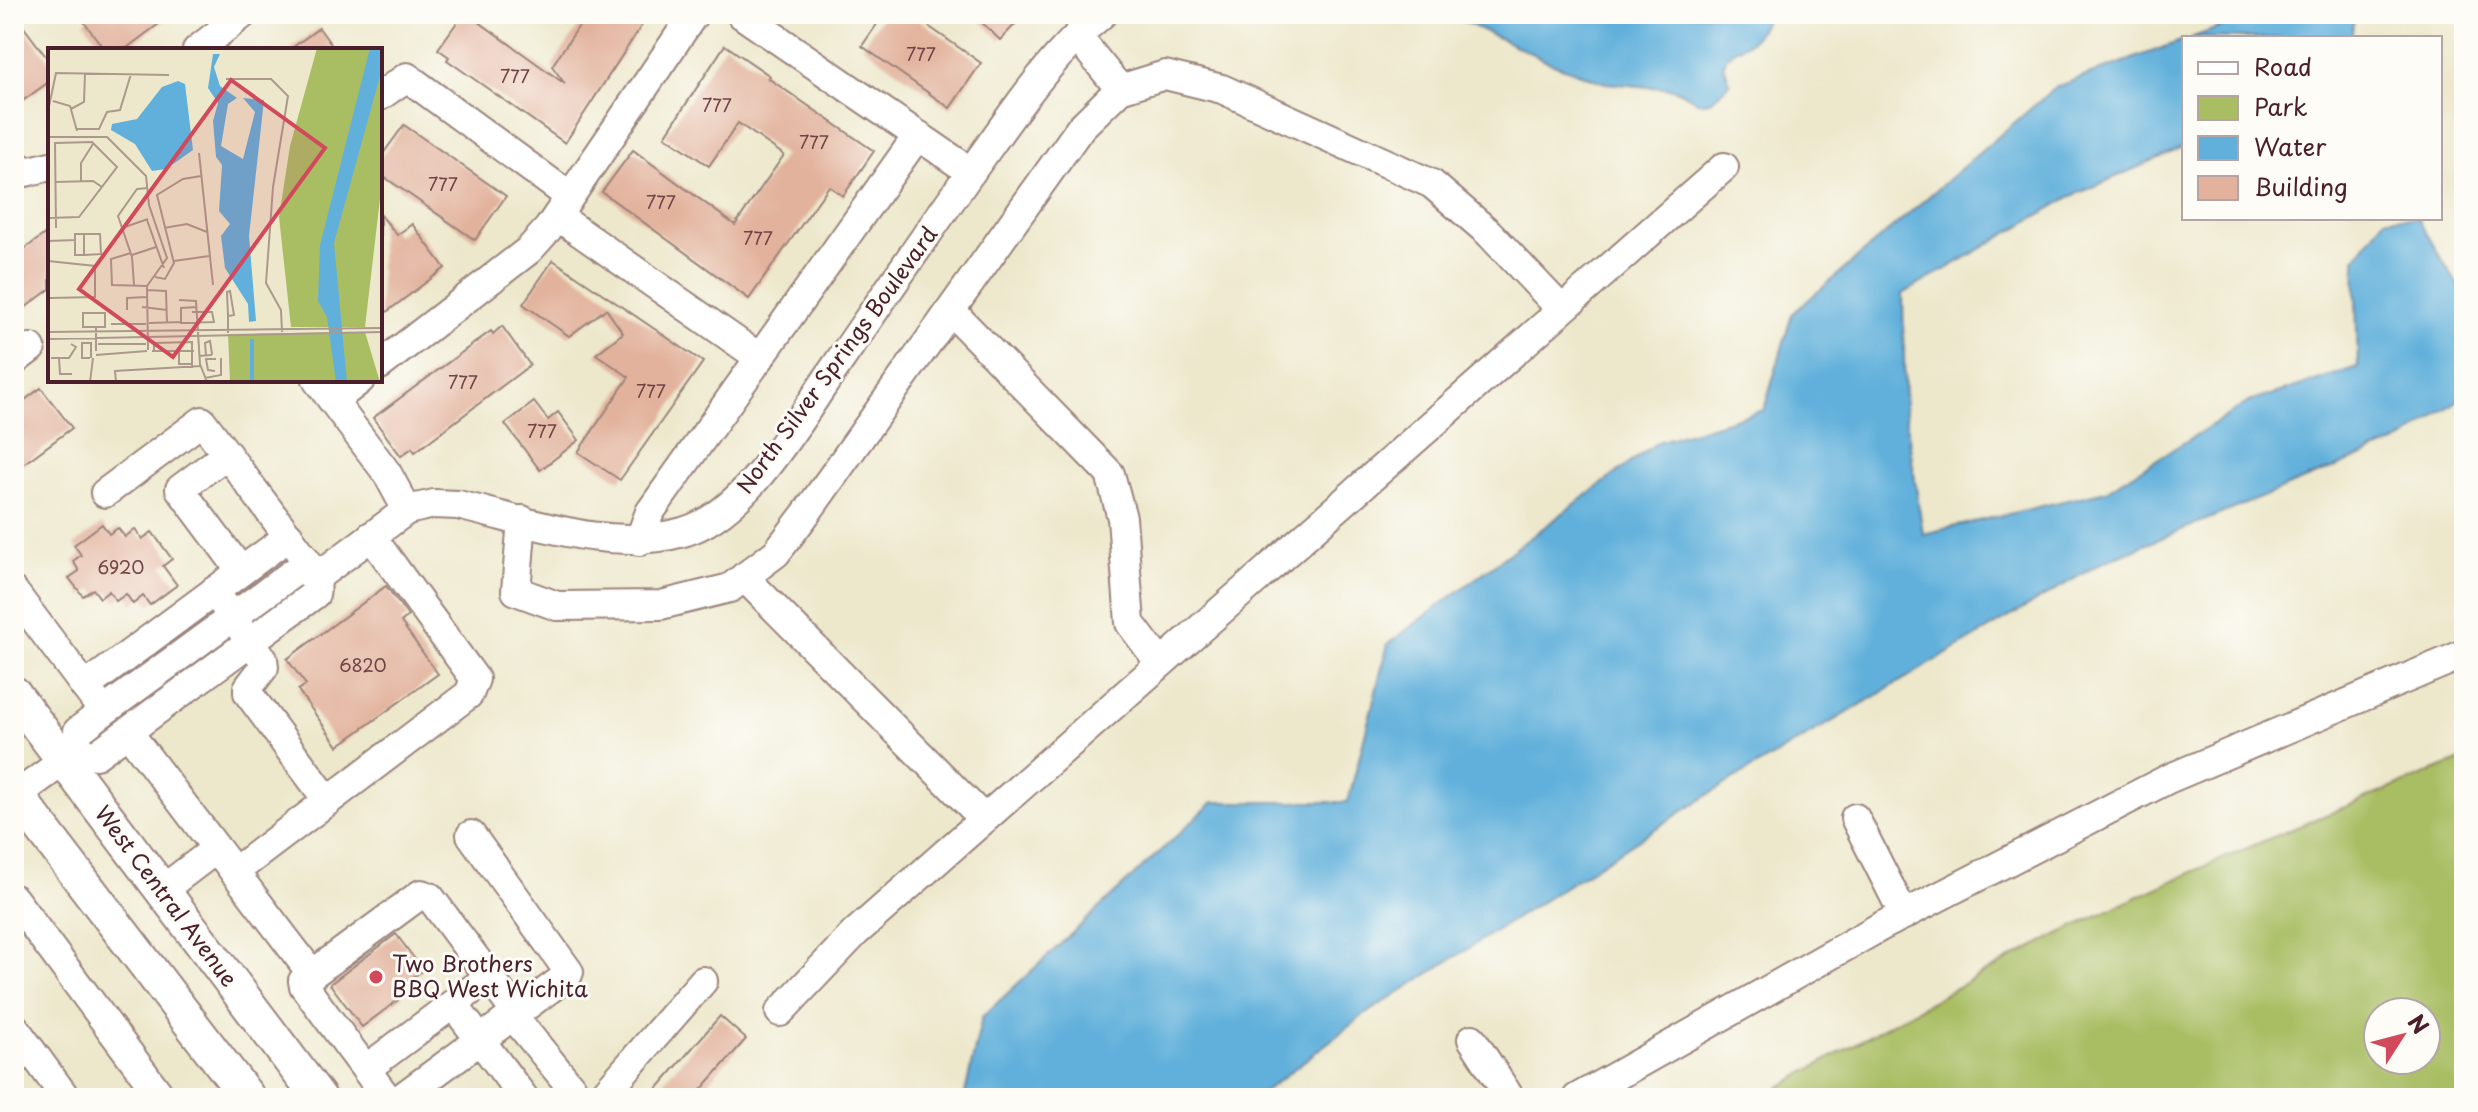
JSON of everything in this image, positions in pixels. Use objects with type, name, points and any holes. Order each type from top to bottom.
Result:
[{"type":"main road","name":"West Central Avenue","points":[[14,694],[70,756],[162,890],[319,1098]]},
{"type":"main road","points":[[15,795],[248,1098]]},
{"type":"street","points":[[200,48],[243,14]]},
{"type":"street","points":[[382,363],[529,250],[563,206],[694,14]]},
{"type":"street","points":[[741,14],[971,172]]},
{"type":"street","name":"North Silver Springs Boulevard","points":[[15,795],[70,756],[96,755],[128,732],[315,594],[318,576],[407,510],[434,504],[458,505],[604,539],[639,541],[708,523],[746,493],[1042,72],[1102,14]]},
{"type":"street","points":[[1077,36],[1120,89]]},
{"type":"street","points":[[522,520],[516,591],[557,606],[661,605],[730,588],[776,553],[805,515],[1081,127],[1120,89],[1165,75],[1222,89],[1432,184],[1489,233],[1561,309]]},
{"type":"street","points":[[382,95],[407,77],[563,206],[760,358]]},
{"type":"street","points":[[639,541],[650,512],[918,135]]},
{"type":"street","points":[[14,163],[26,172],[48,166]]},
{"type":"street","points":[[780,1012],[855,933],[1724,167]]},
{"type":"street","points":[[951,311],[1110,474],[1122,518],[1130,623],[1160,663]]},
{"type":"street","points":[[353,382],[325,390],[387,473],[407,510]]},
{"type":"street","points":[[105,493],[202,421],[318,576]]},
{"type":"street","points":[[227,454],[180,489],[241,571]]},
{"type":"street","points":[[85,687],[289,536]]},
{"type":"street","points":[[234,872],[469,694],[475,684],[475,679],[371,536]]},
{"type":"street","name":"North Silver Springs Boulevard","points":[[70,756],[78,731],[297,570],[318,576]]},
{"type":"street","points":[[744,577],[984,819]]},
{"type":"street","points":[[214,591],[263,659],[264,667],[248,688],[248,693],[328,801]]},
{"type":"street","points":[[14,592],[103,712]]},
{"type":"street","points":[[1577,1098],[1904,915],[2168,779],[2464,654]]},
{"type":"street","points":[[128,732],[312,974]]},
{"type":"street","points":[[1855,818],[1904,915]]},
{"type":"street","points":[[401,1098],[569,972],[471,835]]},
{"type":"street","points":[[162,890],[216,849]]},
{"type":"street","points":[[387,1098],[303,981],[426,893],[580,1098]]},
{"type":"street","points":[[14,899],[162,1098]]},
{"type":"street","points":[[366,1069],[489,977]]},
{"type":"street","points":[[601,1098],[703,981]]},
{"type":"street","points":[[453,1004],[524,1098]]},
{"type":"street","points":[[14,1027],[66,1098]]},
{"type":"street","points":[[1472,1039],[1510,1098]]},
{"type":"green space","points":[[2464,759],[2464,1098],[1761,1098],[1906,1015],[2053,937],[2309,822]]},
{"type":"water","points":[[1448,14],[1769,14],[1754,38],[1730,53],[1723,64],[1730,83],[1712,100],[1701,103],[1674,89],[1606,83],[1556,65]]},
{"type":"water","points":[[2226,14],[2355,14],[2351,36],[2196,36],[2221,27]]},
{"type":"water","points":[[2182,41],[2182,148],[2070,197],[1903,294],[1905,412],[1923,534],[2106,491],[2249,402],[2358,367],[2355,259],[2384,220],[2418,220],[2464,295],[2464,396],[2402,440],[2103,562],[1719,788],[1361,1017],[1256,1098],[964,1098],[982,1017],[1213,802],[1348,802],[1388,644],[1658,442],[1764,410],[1792,314],[2056,87]]},
{"type":"building","points":[[14,14],[48,59],[48,82],[21,102],[14,93]]},
{"type":"building","points":[[94,14],[172,14],[127,48],[104,48],[84,22]]},
{"type":"building","points":[[463,14],[468,14],[565,84],[552,66],[587,14],[649,14],[565,143],[447,60],[449,57],[438,49]]},
{"type":"building","points":[[884,14],[911,14],[981,63],[950,108],[862,46]]},
{"type":"building","points":[[973,14],[1025,14],[1000,40]]},
{"type":"building","points":[[319,28],[334,48],[292,48]]},
{"type":"building","points":[[725,45],[874,151],[843,196],[829,186],[749,299],[602,192],[633,150],[735,225],[784,155],[738,123],[709,166],[665,136]]},
{"type":"building","points":[[404,125],[506,196],[475,240],[382,175],[382,155]]},
{"type":"building","points":[[382,216],[397,235],[412,224],[445,268],[382,315]]},
{"type":"building","points":[[48,232],[48,290],[14,316],[14,257]]},
{"type":"building","points":[[553,260],[703,362],[620,480],[578,452],[629,377],[596,354],[623,333],[606,309],[569,336],[523,304]]},
{"type":"building","points":[[502,326],[530,365],[415,452],[412,448],[401,456],[373,418]]},
{"type":"building","points":[[41,388],[72,428],[14,471],[14,408]]},
{"type":"building","points":[[534,402],[548,420],[558,412],[579,440],[540,470],[505,424]]},
{"type":"building","points":[[102,524],[109,534],[118,528],[125,537],[135,529],[142,539],[152,532],[172,559],[163,566],[177,585],[150,605],[143,596],[133,604],[126,594],[116,601],[109,591],[100,598],[93,589],[83,596],[69,578],[79,571],[73,561],[81,555],[74,545]]},
{"type":"building","points":[[386,586],[408,616],[401,622],[438,674],[338,746],[298,690],[306,685],[287,659]]},
{"type":"building","name":"Two Brothers BBQ West Wichita","points":[[396,934],[423,970],[396,989],[402,997],[362,1027],[330,984]]},
{"type":"building","points":[[720,1016],[746,1039],[694,1098],[649,1098]]},
{"type":"place","name":"Two Brothers BBQ West Wichita","points":[[376,977]]}]
